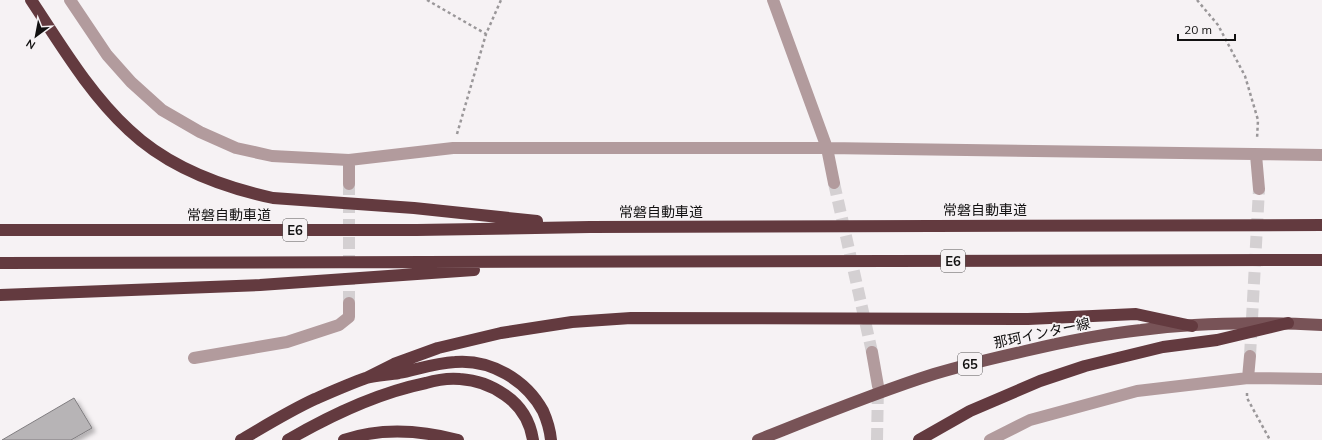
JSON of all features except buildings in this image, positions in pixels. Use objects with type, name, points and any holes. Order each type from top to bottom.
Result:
[{"type":"highway","points":[[31,0],[82,76],[129,130],[150,147],[187,170],[251,193],[273,198],[414,208],[590,227]]},
{"type":"highway","name":"常磐自動車道","points":[[0,230],[417,230],[590,227],[1322,225]]},
{"type":"highway","name":"E6","points":[[0,263],[1322,260]]},
{"type":"highway","points":[[0,295],[260,285],[584,262]]},
{"type":"highway","points":[[241,440],[314,400],[366,378],[394,364],[438,348],[501,334],[572,322],[631,318],[1028,319],[1136,314],[1192,326]]},
{"type":"highway","points":[[919,440],[970,411],[1040,381],[1085,366],[1163,347],[1217,340],[1288,323]]},
{"type":"highway","points":[[366,378],[399,373],[435,364],[457,362],[476,363],[496,368],[511,376],[524,387],[534,399],[543,412],[549,428],[551,440]]},
{"type":"highway","points":[[288,440],[326,419],[366,401],[415,385],[458,378],[478,382],[495,388],[512,400],[525,415],[533,440]]},
{"type":"highway","points":[[344,440],[378,433],[399,431],[423,433],[458,440]]},
{"type":"main road","name":"那珂インター線","points":[[758,440],[934,374],[988,359],[1072,340],[1141,330],[1192,326],[1288,323],[1322,325]]},
{"type":"street","points":[[70,0],[107,55],[131,82],[162,110],[200,132],[236,148],[272,156],[349,160],[453,148],[827,148],[1322,155]]},
{"type":"street","points":[[773,0],[827,148],[834,183]]},
{"type":"street","points":[[1256,155],[1259,189]]},
{"type":"street","points":[[349,160],[349,184]]},
{"type":"street","points":[[194,358],[287,342],[339,325],[349,317],[349,303]]},
{"type":"street","points":[[872,352],[878,386]]},
{"type":"street","points":[[1248,378],[1250,356]]},
{"type":"street","points":[[990,440],[1030,420],[1137,391],[1248,378],[1322,378]]},
{"type":"path","points":[[427,0],[486,34]]},
{"type":"path","points":[[453,148],[486,34],[501,0]]},
{"type":"path","points":[[1197,0],[1218,25],[1245,76],[1258,120],[1256,155]]},
{"type":"path","points":[[1248,378],[1246,398],[1270,440]]},
{"type":"tunnel","points":[[834,183],[872,352]]},
{"type":"tunnel","points":[[349,184],[349,303]]},
{"type":"tunnel","points":[[1250,356],[1259,189]]},
{"type":"tunnel","points":[[877,440],[878,386]]}]
